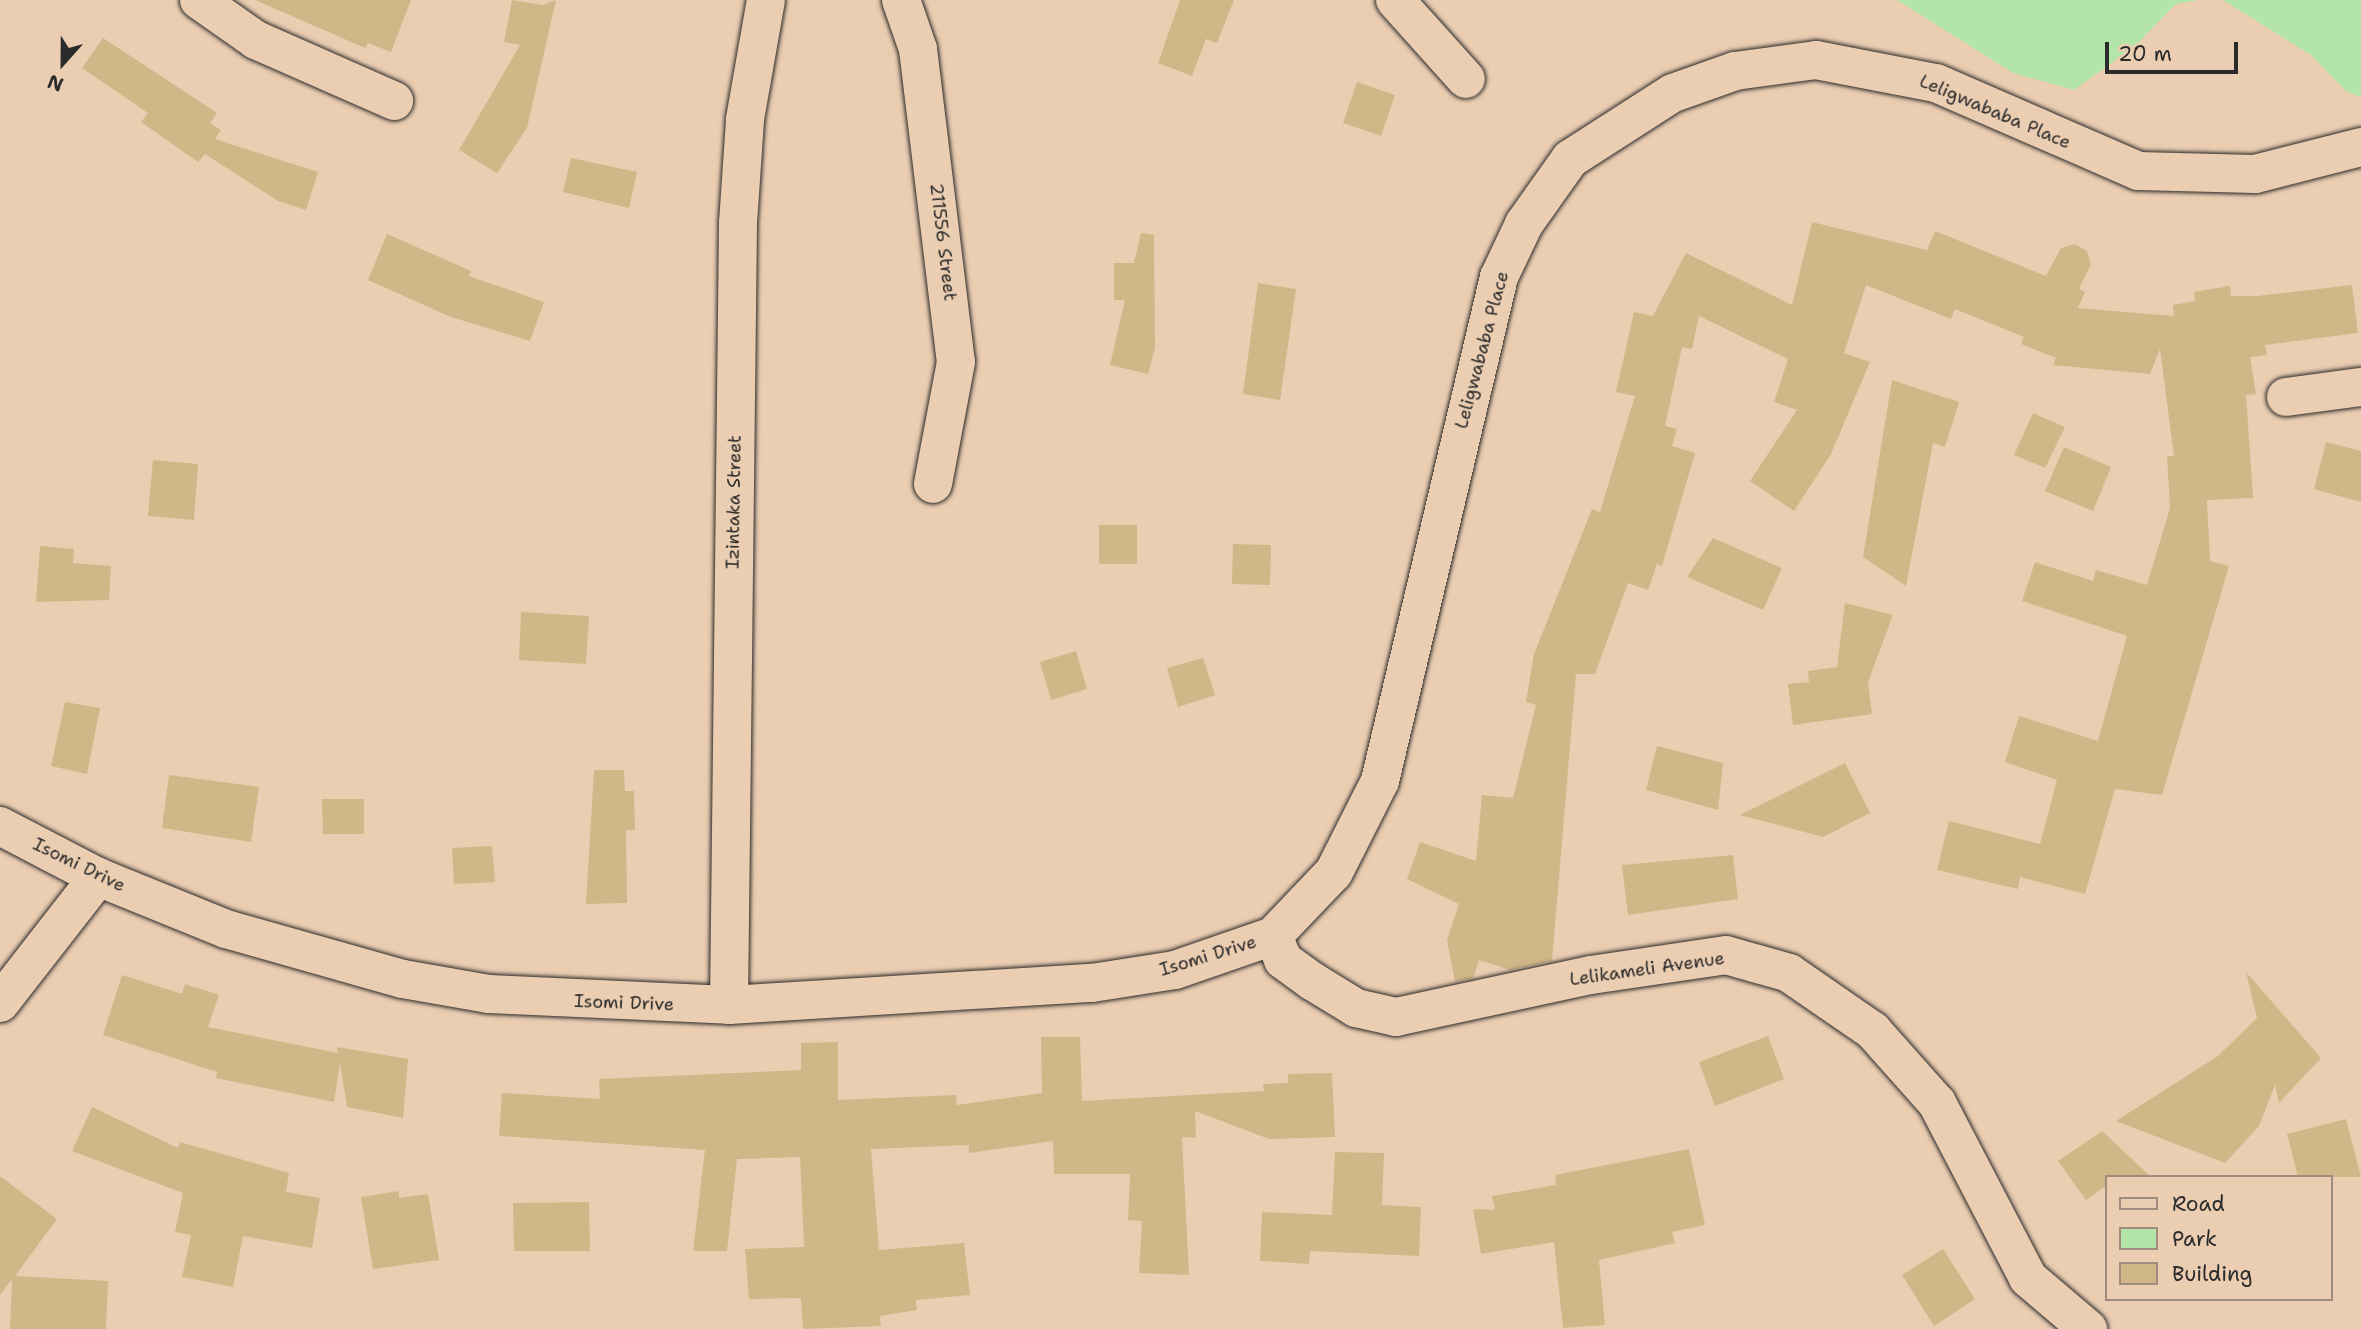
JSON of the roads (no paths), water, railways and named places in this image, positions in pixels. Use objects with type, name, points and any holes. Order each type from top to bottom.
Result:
[{"type":"street","points":[[199,0],[267,46],[394,101]]},
{"type":"street","name":"Izintaka Street","points":[[729,1005],[738,223],[745,119],[766,0]]},
{"type":"street","name":"211556 Street","points":[[901,0],[918,49],[956,362],[933,484]]},
{"type":"street","points":[[1395,0],[1466,79]]},
{"type":"street","name":"Leligwababa Place","points":[[1273,936],[1334,872],[1380,781],[1499,277],[1524,225],[1570,159],[1672,93],[1735,71],[1816,60],[1936,83],[2138,171],[2255,174],[2361,148]]},
{"type":"street","points":[[2286,397],[2361,387]]},
{"type":"street","name":"Isomi Drive","points":[[0,826],[99,877],[226,929],[404,979],[595,1004],[729,1005],[1092,983],[1175,970],[1273,936]]},
{"type":"street","points":[[0,1003],[99,877]]},
{"type":"street","name":"Lelikameli Avenue","points":[[1273,936],[1283,960],[1312,981],[1356,1008],[1396,1017],[1591,975],[1726,955],[1789,973],[1873,1031],[1937,1103],[2028,1278],[2088,1329]]}]
